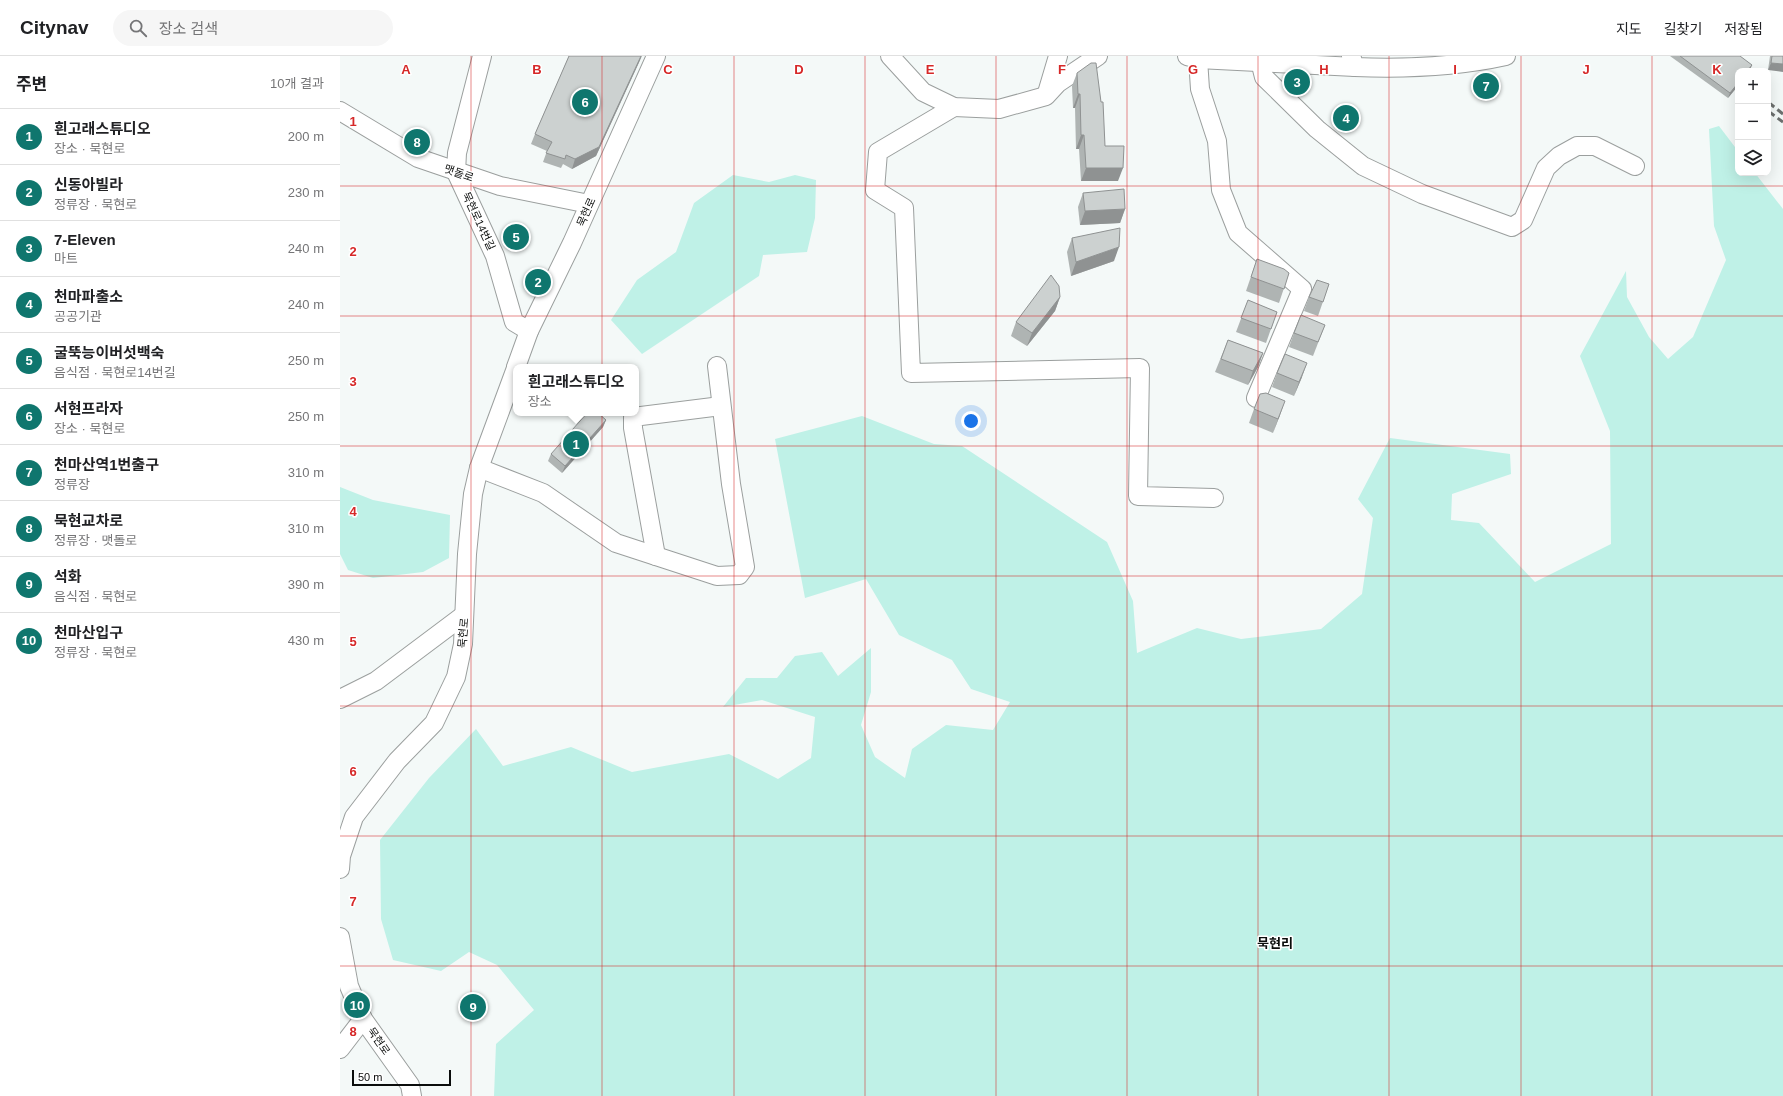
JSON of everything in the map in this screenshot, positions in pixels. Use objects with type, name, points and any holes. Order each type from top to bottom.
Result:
[{"type":"street","name":"묵현로14번길","points":[[482,56],[457,153],[456,172],[495,256],[514,322],[529,331]]},
{"type":"street","name":"묵현로","points":[[517,364],[529,331],[589,204],[656,56]]},
{"type":"street","points":[[890,56],[923,92],[954,107],[1000,109],[1046,96],[1058,83],[1098,56]]},
{"type":"street","points":[[1046,96],[1058,56]]},
{"type":"street","points":[[1256,398],[1302,289],[1238,233],[1221,190],[1217,141],[1200,89],[1192,57],[1260,61],[1353,62],[1405,69],[1477,62],[1506,56]]},
{"type":"street","points":[[1260,61],[1264,77],[1317,129],[1363,166],[1422,194],[1512,227],[1523,220],[1546,168],[1559,156],[1577,146],[1595,146],[1634,166]]},
{"type":"street","points":[[954,107],[878,152],[875,190],[904,208],[911,373],[1140,368],[1138,496],[1214,498]]},
{"type":"street","name":"맷돌로","points":[[340,111],[418,158],[500,186],[589,204]]},
{"type":"street","points":[[479,468],[543,493],[616,543],[717,576],[739,575],[745,567],[721,406],[717,366]]},
{"type":"street","name":"묵현로","points":[[340,869],[341,856],[354,817],[396,761],[434,723],[456,677],[463,644],[467,546],[473,494],[479,468],[513,376]]},
{"type":"street","points":[[656,556],[633,428],[633,417],[721,406]]},
{"type":"street","points":[[340,700],[376,681],[464,615]]},
{"type":"street","name":"묵현로","points":[[340,937],[348,986],[363,1018],[410,1085],[412,1096]]},
{"type":"street","points":[[340,1049],[363,1018]]},
{"type":"green space","points":[[1719,126],[1735,147],[1735,176],[1757,176],[1783,209],[1783,1096],[494,1096],[496,1044],[534,1010],[497,965],[469,952],[441,971],[393,960],[381,919],[380,840],[429,778],[476,729],[503,766],[571,747],[632,772],[729,754],[778,779],[811,758],[815,717],[762,700],[723,707],[746,678],[777,678],[795,656],[822,652],[838,676],[871,648],[871,692],[861,725],[875,757],[905,778],[912,749],[946,725],[993,730],[1010,702],[971,689],[952,660],[899,635],[866,579],[805,598],[775,439],[862,416],[934,444],[962,446],[1107,542],[1133,601],[1137,653],[1197,628],[1241,639],[1321,629],[1362,594],[1373,518],[1358,499],[1390,438],[1510,454],[1511,474],[1452,494],[1451,520],[1479,523],[1535,582],[1611,544],[1610,431],[1580,356],[1626,271],[1627,297],[1649,337],[1668,359],[1693,337],[1726,260],[1714,226],[1709,129]]},
{"type":"green space","points":[[733,175],[769,182],[795,175],[816,180],[815,218],[807,252],[763,255],[759,276],[642,354],[611,320],[637,280],[676,252],[694,203]]},
{"type":"green space","points":[[340,487],[373,500],[450,515],[449,558],[423,572],[373,578],[348,570],[340,554]]},
{"type":"building","points":[[569,56],[641,56],[599,147],[575,159],[566,155],[565,159],[546,153],[552,142],[535,134]]},
{"type":"building","points":[[1680,56],[1740,56],[1752,65],[1750,68],[1735,68],[1735,87],[1730,93]]},
{"type":"building","points":[[1772,56],[1783,56],[1783,64],[1771,63]]},
{"type":"building","points":[[1091,63],[1096,63],[1101,102],[1103,102],[1105,146],[1124,146],[1123,168],[1086,168],[1084,135],[1081,135],[1080,94],[1078,94],[1077,73]]},
{"type":"building","points":[[1124,189],[1125,209],[1085,211],[1083,193]]},
{"type":"building","points":[[1120,228],[1119,247],[1076,262],[1072,238]]},
{"type":"building","points":[[1257,259],[1284,269],[1289,273],[1284,289],[1251,277]]},
{"type":"building","points":[[1051,275],[1059,286],[1060,297],[1032,333],[1016,322]]},
{"type":"building","points":[[1317,280],[1329,284],[1323,302],[1309,297]]},
{"type":"building","points":[[1248,300],[1277,312],[1271,329],[1241,318]]},
{"type":"building","points":[[1301,315],[1325,325],[1318,342],[1294,333]]},
{"type":"building","points":[[1228,340],[1263,353],[1253,371],[1221,359]]},
{"type":"building","points":[[1285,354],[1307,363],[1299,382],[1277,373]]},
{"type":"building","points":[[1266,393],[1285,401],[1278,419],[1254,409],[1260,394]]},
{"type":"building","points":[[584,416],[601,416],[606,420],[565,466],[551,454]]},
{"type":"railway","points":[[1770,104],[1783,114]]},
{"type":"railway","points":[[1771,113],[1783,122]]},
{"type":"place","name":"7-Eleven","points":[[1297,82]]},
{"type":"place","name":"천마산역1번출구","points":[[1486,86]]},
{"type":"place","name":"서현프라자","points":[[585,102]]},
{"type":"place","name":"천마파출소","points":[[1346,118]]},
{"type":"place","name":"묵현교차로","points":[[417,142]]},
{"type":"place","name":"굴뚝능이버섯백숙","points":[[516,237]]},
{"type":"place","name":"신동아빌라","points":[[538,282]]},
{"type":"place","name":"흰고래스튜디오","points":[[576,444]]},
{"type":"place","name":"천마산입구","points":[[357,1005]]},
{"type":"place","name":"석화","points":[[473,1007]]},
{"type":"district","name":"묵현리","points":[[1275,943]]}]
